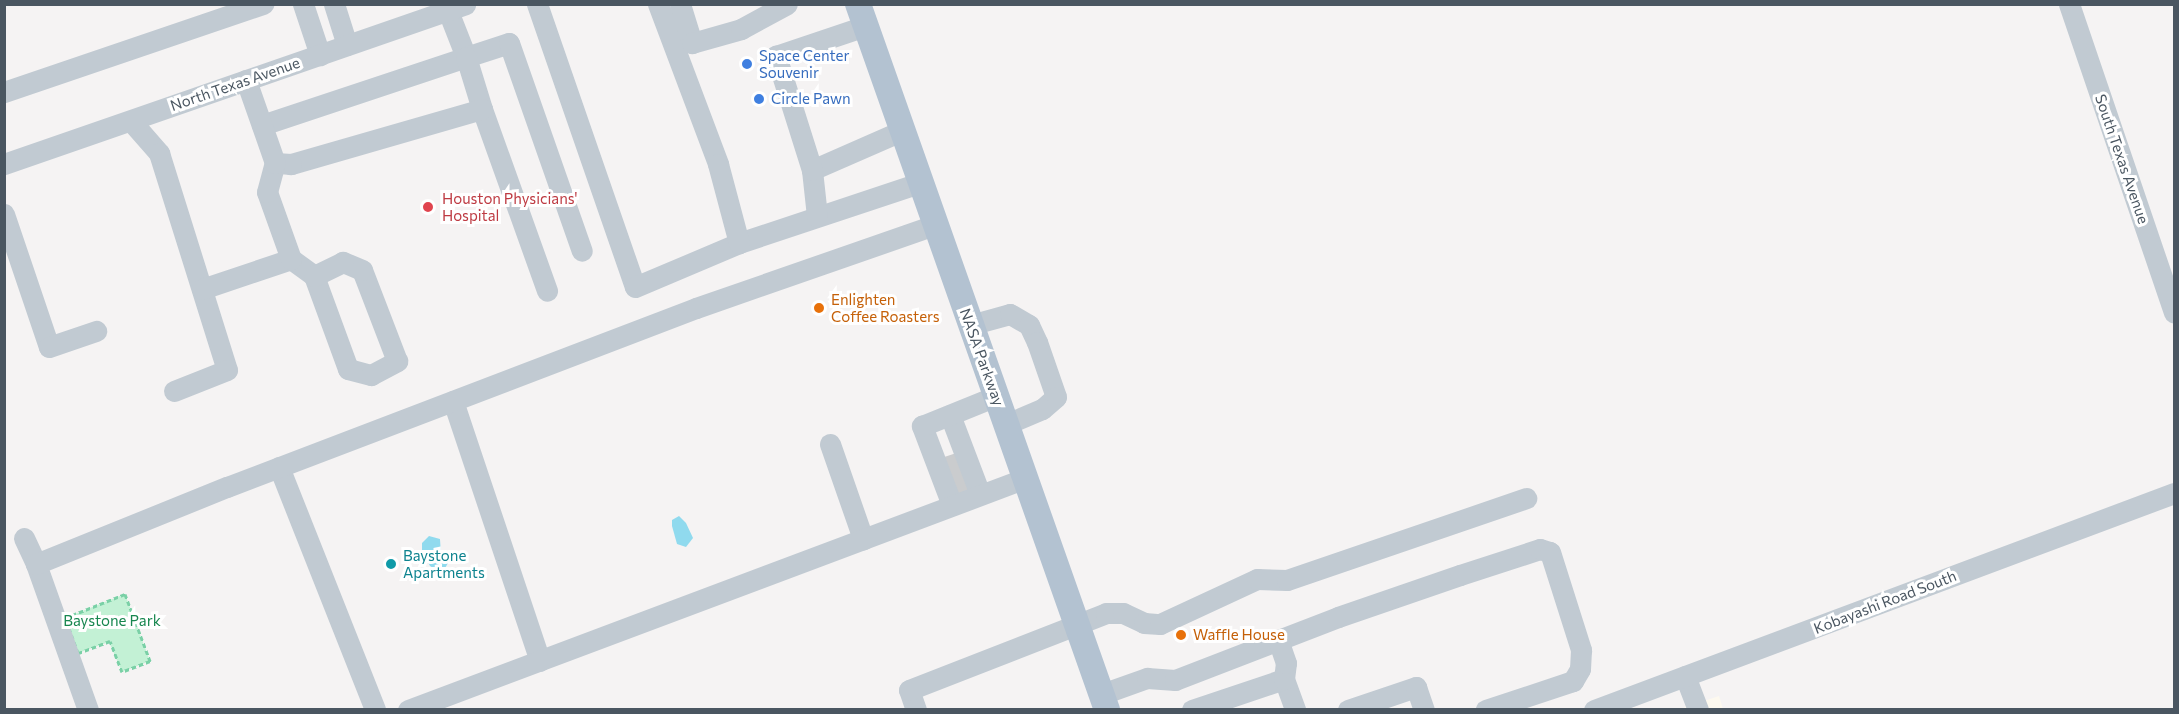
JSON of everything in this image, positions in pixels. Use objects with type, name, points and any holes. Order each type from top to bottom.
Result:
[{"type":"main road","name":"NASA Parkway","points":[[861,15],[1104,702]]},
{"type":"street","points":[[4,92],[262,4]]},
{"type":"street","points":[[303,4],[320,55]]},
{"type":"street","points":[[334,4],[347,45]]},
{"type":"street","points":[[537,4],[635,287],[739,243],[919,183]]},
{"type":"street","points":[[658,4],[718,164],[739,243]]},
{"type":"street","points":[[680,4],[692,43],[741,29],[787,4]]},
{"type":"street","name":"South Texas Avenue","points":[[2069,4],[2175,313]]},
{"type":"street","points":[[456,8],[466,57],[482,110],[547,291]]},
{"type":"street","name":"North Texas Avenue","points":[[4,164],[456,8]]},
{"type":"street","points":[[818,216],[812,170],[776,56],[861,15]]},
{"type":"street","points":[[262,125],[509,43],[582,251]]},
{"type":"street","points":[[246,80],[275,163],[267,192],[291,259],[314,276],[348,369],[371,375],[397,361],[362,270],[343,262],[314,276]]},
{"type":"street","points":[[275,163],[291,164],[482,110]]},
{"type":"street","points":[[130,121],[159,153],[227,370],[174,391]]},
{"type":"street","points":[[812,170],[901,131]]},
{"type":"street","points":[[4,214],[49,348],[96,332]]},
{"type":"street","points":[[36,564],[279,467],[696,309],[934,225]]},
{"type":"street","points":[[202,289],[291,259]]},
{"type":"street","points":[[970,326],[1010,314],[1029,325],[1037,342],[1056,397],[1042,409],[1006,424]]},
{"type":"street","points":[[955,471],[922,426],[996,396]]},
{"type":"street","points":[[453,401],[540,661]]},
{"type":"street","points":[[950,415],[955,471]]},
{"type":"street","points":[[830,444],[863,539]]},
{"type":"street","points":[[279,467],[375,710]]},
{"type":"street","points":[[408,710],[863,539],[955,471],[1026,478]]},
{"type":"street","name":"Kobayashi Road South","points":[[1594,710],[2175,493]]},
{"type":"street","points":[[916,710],[909,690],[1106,613],[1123,613],[1144,623],[1160,624],[1257,579],[1287,580],[1526,498]]},
{"type":"street","points":[[24,538],[36,564],[88,710]]},
{"type":"street","points":[[1104,702],[1147,678],[1175,680],[1278,640],[1540,549],[1550,552],[1581,650],[1580,669],[1573,681],[1486,710]]},
{"type":"street","points":[[1278,640],[1286,663],[1284,680],[1295,710]]},
{"type":"street","points":[[1685,676],[1698,710]]},
{"type":"street","points":[[1192,710],[1284,680]]},
{"type":"street","points":[[1348,710],[1416,687],[1424,710]]},
{"type":"path","points":[[125,594],[150,662],[122,672],[110,642],[78,653],[65,618],[125,594]]},
{"type":"shaded area","points":[[1719,696],[1723,709],[1677,710]]},
{"type":"green space","name":"Baystone Park","points":[[125,594],[150,661],[122,672],[109,642],[78,653],[65,618]]},
{"type":"water","points":[[679,516],[686,523],[693,538],[686,547],[677,544],[672,526],[672,520]]},
{"type":"water","points":[[429,536],[440,539],[441,555],[448,563],[444,570],[439,572],[430,566],[422,551],[422,543]]},
{"type":"tunnel","points":[[946,467],[961,462]]},
{"type":"tunnel","points":[[953,485],[967,480]]},
{"type":"place","name":"Space Center Souvenir","points":[[747,64]]},
{"type":"place","name":"Circle Pawn","points":[[759,99]]},
{"type":"place","name":"Houston Physicians' Hospital","points":[[428,207]]},
{"type":"place","name":"Enlighten Coffee Roasters","points":[[819,308]]},
{"type":"place","name":"Baystone Apartments","points":[[391,564]]},
{"type":"place","name":"Waffle House","points":[[1181,635]]}]
